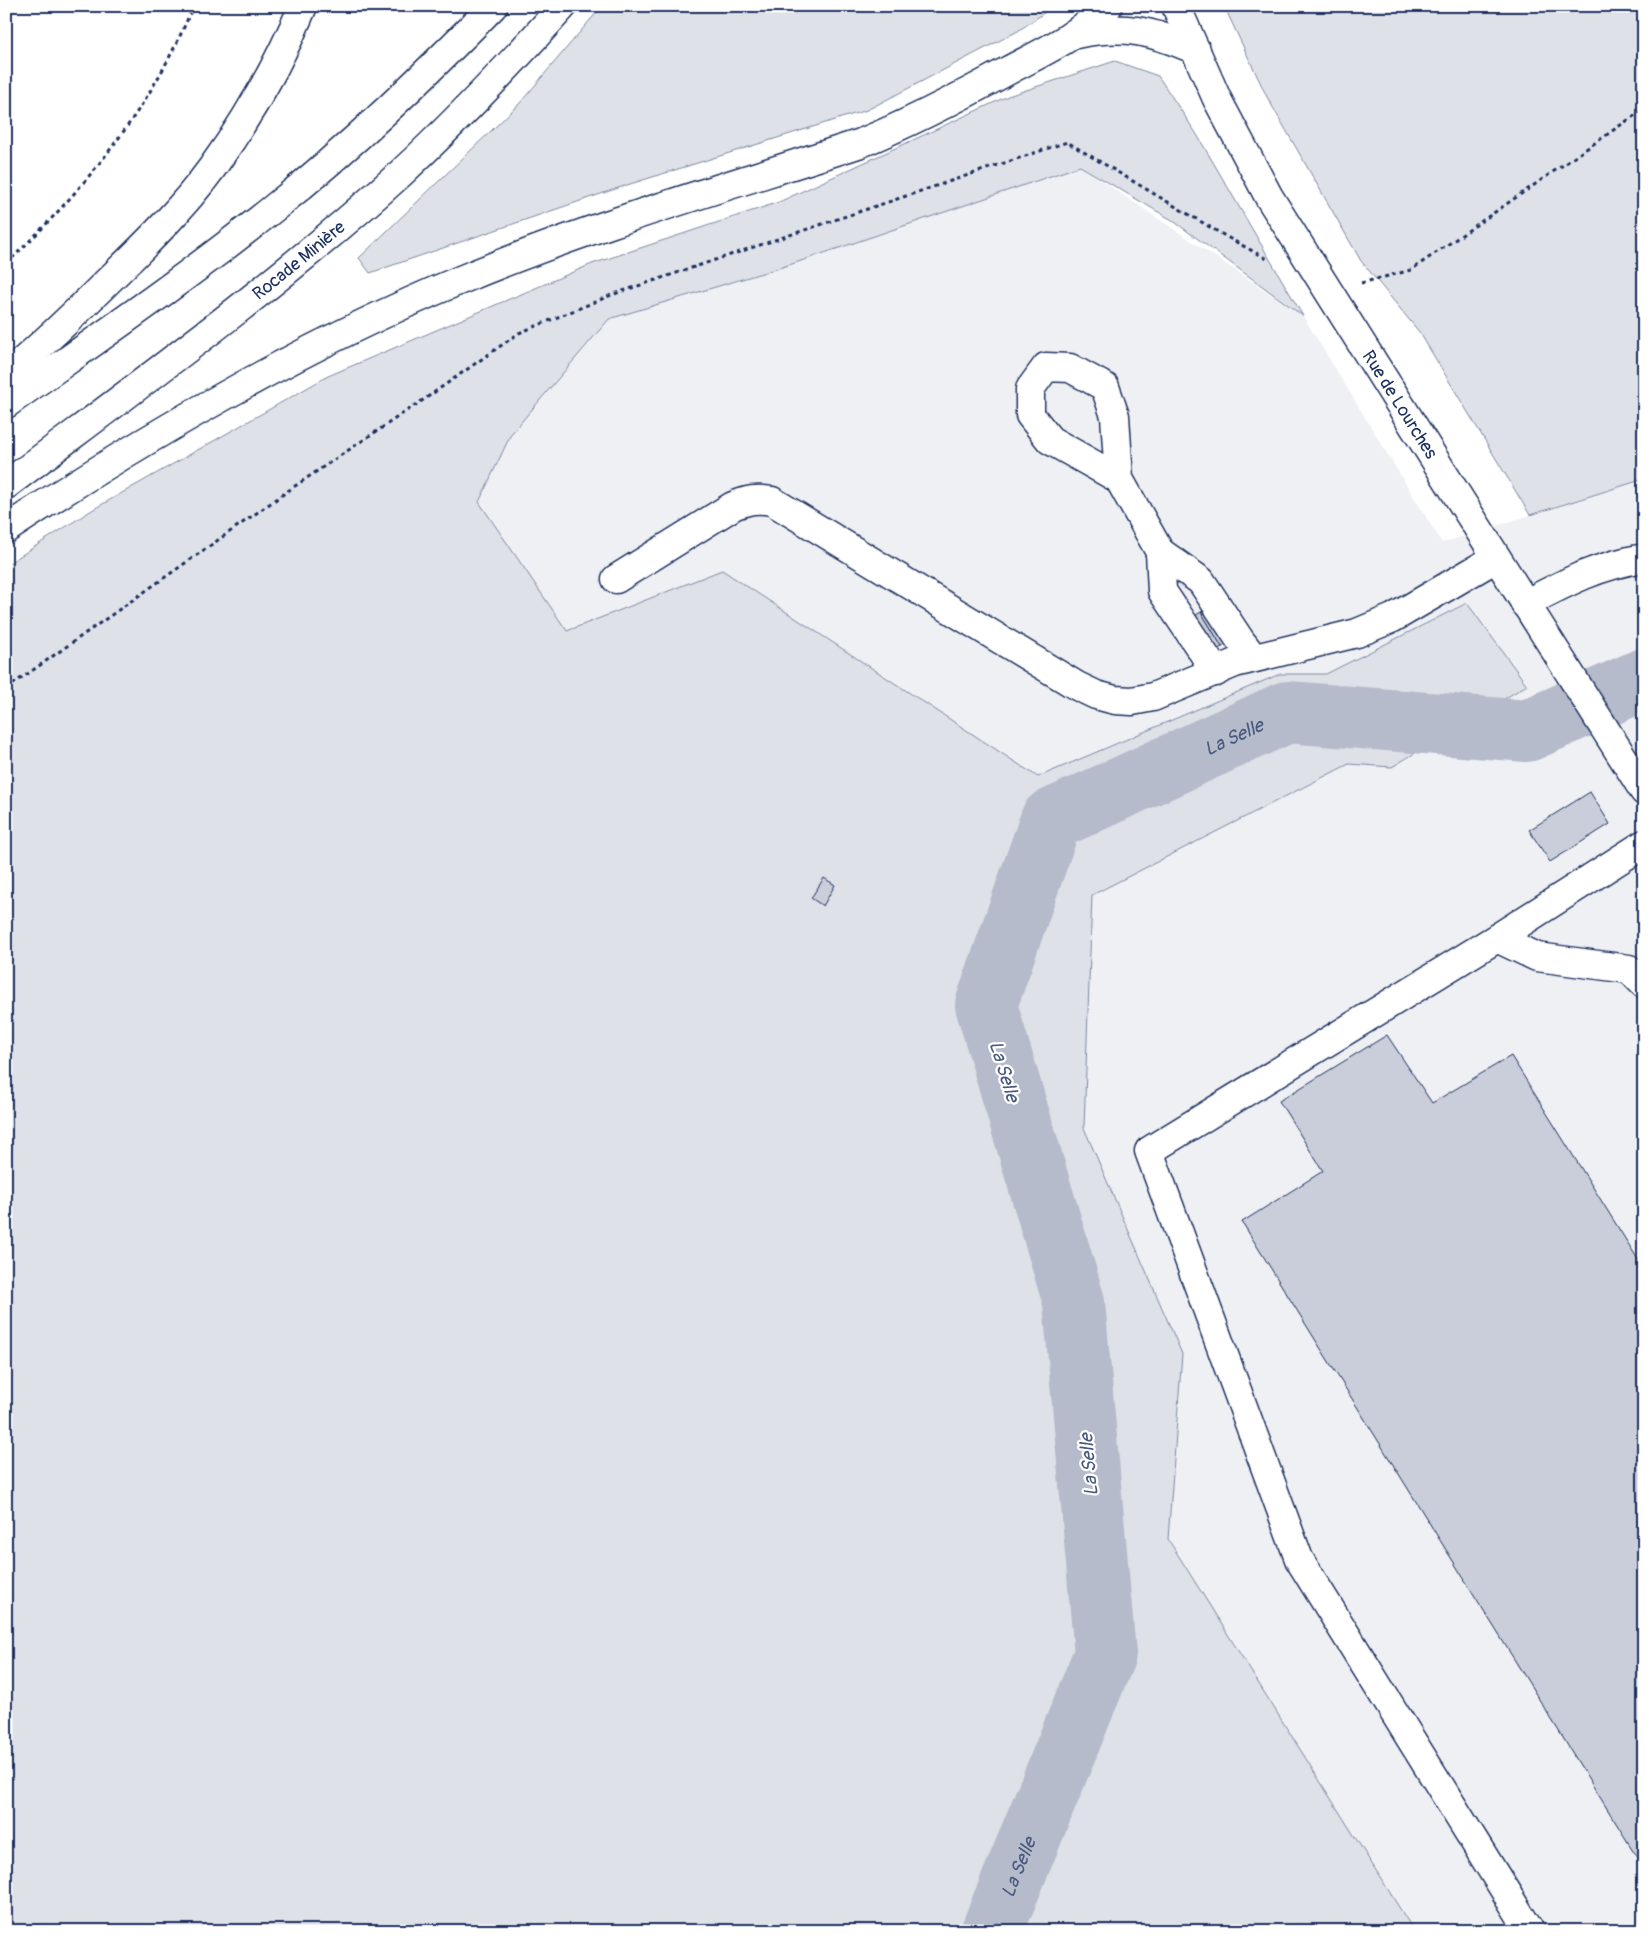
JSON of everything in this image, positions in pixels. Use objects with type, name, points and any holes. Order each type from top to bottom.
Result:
[{"type":"main road","points":[[6,376],[119,270],[189,197],[211,169],[245,118],[276,63],[302,6]]},
{"type":"main road","points":[[6,404],[207,260],[275,207],[410,90],[493,6]]},
{"type":"main road","name":"Rocade Minière","points":[[6,485],[237,310],[399,174],[470,106],[563,6]]},
{"type":"main road","points":[[6,529],[82,480],[196,412],[302,355],[423,296],[568,238],[861,143],[912,122],[1076,34],[1108,6]]},
{"type":"main road","name":"Rue de Lourches","points":[[1176,6],[1252,166],[1327,292],[1644,791]]},
{"type":"main road","points":[[1076,34],[1099,29],[1131,30],[1164,36],[1196,50]]},
{"type":"main road","points":[[1119,480],[1160,552],[1201,580],[1254,658]]},
{"type":"main road","points":[[616,579],[734,506],[760,498],[772,501],[1077,686],[1096,695],[1114,700],[1132,701],[1153,697],[1235,663],[1357,633],[1376,626],[1496,558]]},
{"type":"main road","points":[[1160,552],[1162,591],[1216,672]]},
{"type":"main road","points":[[1525,604],[1585,573],[1644,558]]},
{"type":"main road","points":[[1530,1931],[1299,1559],[1149,1151],[1497,938],[1644,844]]},
{"type":"main road","points":[[1497,938],[1537,957],[1629,969],[1644,984]]},
{"type":"path","points":[[6,264],[77,190],[124,132],[172,54],[193,6]]},
{"type":"path","points":[[1327,292],[1411,270],[1644,109]]},
{"type":"path","points":[[6,689],[295,486],[519,333],[614,294],[1067,142],[1276,264]]},
{"type":"shaded area","points":[[602,6],[1054,6],[1018,31],[867,110],[627,185],[370,273],[359,258],[520,103]]},
{"type":"shaded area","points":[[1224,6],[1644,6],[1644,479],[1530,515],[1420,333],[1361,261],[1267,97]]},
{"type":"shaded area","points":[[1115,61],[1158,76],[1196,133],[1303,316],[1172,220],[1080,166],[792,264],[609,319],[511,434],[479,502],[567,631],[722,570],[1038,777],[1280,674],[1326,674],[1467,603],[1527,685],[1392,767],[1349,764],[1092,895],[1084,1128],[1182,1354],[1168,1539],[1414,1931],[6,1931],[6,565],[92,510],[328,376],[592,264],[779,202],[1008,96]]},
{"type":"shaded area","points":[[1080,166],[1303,316],[1442,543],[1644,479],[1644,1931],[1414,1931],[1168,1539],[1182,1354],[1084,1128],[1092,895],[1349,764],[1392,767],[1527,684],[1467,603],[1326,674],[1280,674],[1038,777],[722,570],[567,631],[479,502],[511,434],[609,319],[792,264]]},
{"type":"building","points":[[1207,610],[1227,644],[1222,647],[1201,612]]},
{"type":"building","points":[[1201,612],[1222,647],[1213,652],[1193,617]]},
{"type":"building","points":[[1590,792],[1610,824],[1550,862],[1529,830]]},
{"type":"building","points":[[824,878],[835,885],[823,906],[811,898]]},
{"type":"building","points":[[1387,1035],[1432,1103],[1511,1056],[1644,1269],[1644,1868],[1242,1222],[1323,1171],[1279,1101]]},
{"type":"waterway","name":"La Selle","points":[[992,1931],[1105,1654],[1074,1302],[986,1005],[1051,820],[1287,712],[1527,731],[1644,679]]}]
